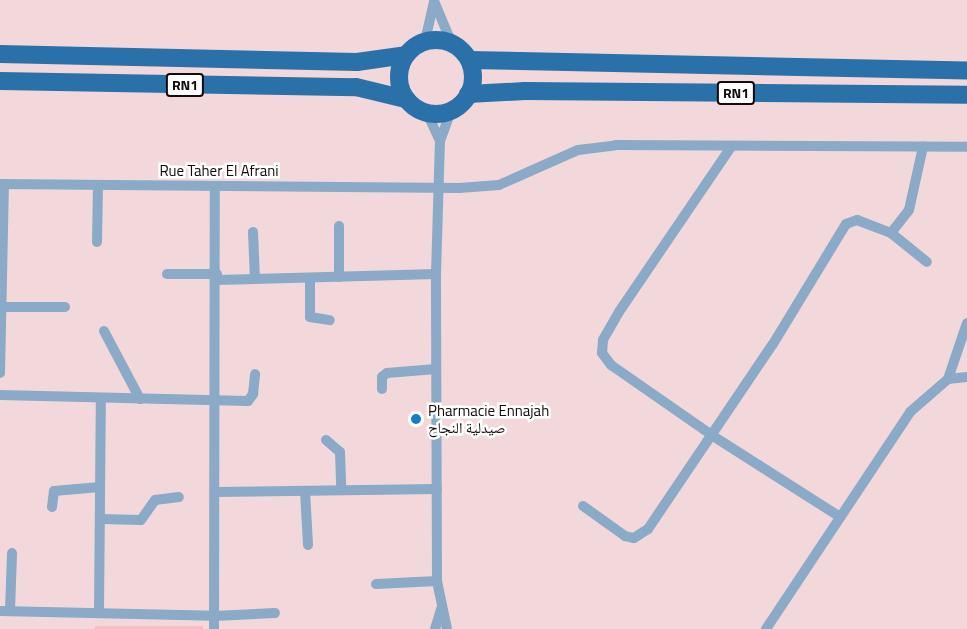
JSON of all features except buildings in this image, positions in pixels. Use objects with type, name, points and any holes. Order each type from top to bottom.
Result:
[{"type":"highway","points":[[425,41],[452,44],[469,60],[473,77],[468,94],[451,111],[427,113]]},
{"type":"highway","name":"RN1","points":[[0,54],[357,62],[406,55],[425,41]]},
{"type":"highway","points":[[406,55],[399,72],[406,99]]},
{"type":"highway","name":"RN1","points":[[469,60],[967,70]]},
{"type":"highway","name":"RN1","points":[[0,81],[356,87],[406,99],[427,113]]},
{"type":"highway","name":"RN1","points":[[468,94],[525,91],[967,95]]},
{"type":"street","points":[[425,41],[434,1]]},
{"type":"street","points":[[434,1],[452,44]]},
{"type":"street","points":[[447,629],[437,581],[435,274],[440,141],[451,111]]},
{"type":"street","points":[[427,113],[440,141]]},
{"type":"street","name":"Rue Taher El Afrani","points":[[2,184],[439,188],[499,185],[584,148],[650,143],[731,147],[967,147]]},
{"type":"street","points":[[731,147],[619,312],[601,347],[611,365],[713,436],[840,517]]},
{"type":"street","points":[[891,233],[909,210],[923,147]]},
{"type":"street","points":[[0,373],[3,307],[2,184]]},
{"type":"street","points":[[97,242],[98,185]]},
{"type":"street","points":[[214,629],[214,399],[217,277],[215,186]]},
{"type":"street","points":[[583,507],[625,536],[641,534],[659,515],[713,436],[843,228],[857,219],[891,233],[927,262]]},
{"type":"street","points":[[339,226],[339,277]]},
{"type":"street","points":[[253,232],[255,279]]},
{"type":"street","points":[[167,274],[255,279],[435,274]]},
{"type":"street","points":[[310,278],[310,318],[330,320]]},
{"type":"street","points":[[3,307],[65,307]]},
{"type":"street","points":[[766,629],[910,412],[948,379],[967,323]]},
{"type":"street","points":[[104,331],[140,399]]},
{"type":"street","points":[[382,389],[387,373],[436,369]]},
{"type":"street","points":[[0,395],[250,400],[255,374]]},
{"type":"street","points":[[948,379],[967,377]]},
{"type":"street","points":[[99,611],[101,398]]},
{"type":"street","points":[[326,440],[340,452],[341,489]]},
{"type":"street","points":[[52,507],[55,491],[100,487]]},
{"type":"street","points":[[215,492],[437,489]]},
{"type":"street","points":[[305,491],[308,545]]},
{"type":"street","points":[[100,519],[141,520],[154,500],[179,497]]},
{"type":"street","points":[[12,552],[5,611],[99,611],[214,616],[275,613]]},
{"type":"street","points":[[375,584],[437,581]]},
{"type":"street","points":[[435,629],[441,609]]},
{"type":"shaded area","points":[[95,626],[203,626],[203,629],[95,629]]},
{"type":"place","name":"Pharmacie Ennajah صيدلية النجاح","points":[[416,419]]}]
